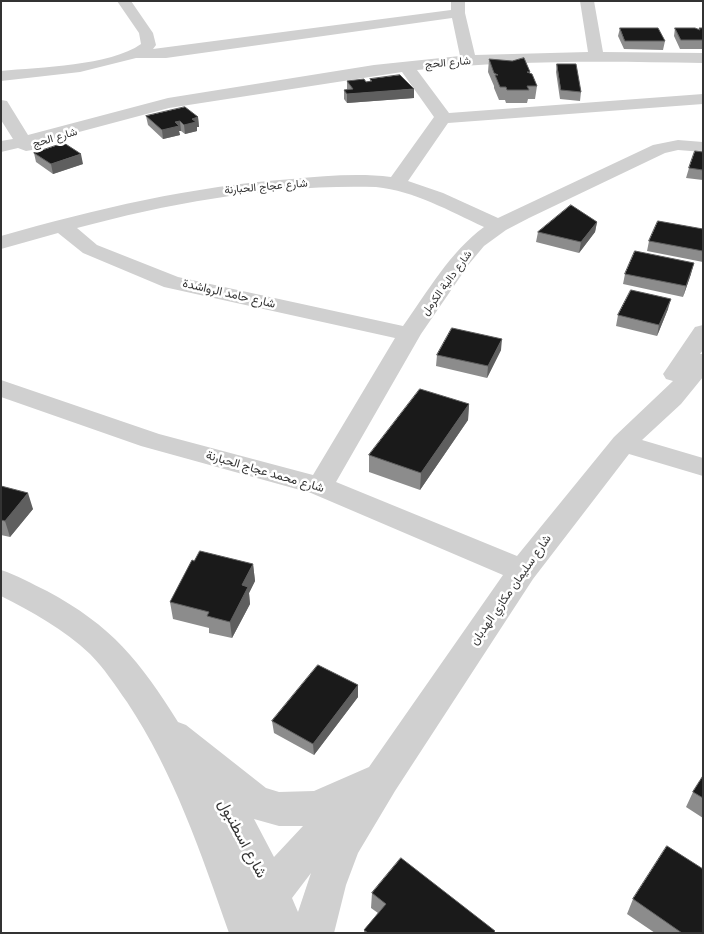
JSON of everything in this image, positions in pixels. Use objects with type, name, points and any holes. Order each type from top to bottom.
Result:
[{"type":"street","points":[[1,76],[118,60],[145,50],[149,45],[149,40],[124,1]]},
{"type":"street","points":[[588,1],[596,56]]},
{"type":"street","points":[[137,54],[176,52],[458,7],[468,60]]},
{"type":"street","name":"شارع الحج","points":[[11,142],[168,103],[302,81],[406,67],[468,60],[596,56],[703,58]]},
{"type":"street","points":[[406,67],[444,118]]},
{"type":"street","name":"شارع الحج","points":[[11,142],[196,99]]},
{"type":"street","points":[[396,184],[438,122],[444,118],[703,99]]},
{"type":"street","points":[[3,109],[11,142]]},
{"type":"street","name":"شارع دالية الكرمل","points":[[320,486],[409,334],[461,260],[477,242],[498,226],[659,149],[678,145],[703,147]]},
{"type":"street","name":"شارع عجاج الحبارنة","points":[[1,243],[61,225],[251,186],[354,181],[396,184],[415,188],[498,226]]},
{"type":"street","name":"شارع حامد الرواشدة","points":[[61,225],[90,249],[172,282],[409,334]]},
{"type":"street","name":"شارع سليمان مكازي الهدبان","points":[[313,933],[326,885],[342,844],[382,779],[522,571],[623,443],[654,412],[672,398],[702,343]]},
{"type":"street","name":"شارع محمد عجاج الحبارنة","points":[[1,388],[150,440],[320,486],[522,571]]},
{"type":"street","points":[[623,443],[703,467]]},
{"type":"street","name":"شارع اسطنبول","points":[[1,582],[70,622],[95,639],[115,660],[166,731],[214,789],[235,820],[270,893],[286,933]]},
{"type":"street","points":[[166,731],[254,802],[279,809],[315,808],[382,779]]},
{"type":"street","name":"شارع اسطنبول","points":[[166,731],[213,831],[250,933]]},
{"type":"street","name":"شارع سليمان مكازي الهدبان","points":[[260,933],[270,893],[328,829],[382,779]]},
{"type":"building","points":[[620,28],[658,28],[665,41],[625,41]]},
{"type":"building","points":[[675,28],[695,28],[700,30],[699,28],[703,28],[703,40],[681,40]]},
{"type":"building","points":[[524,58],[530,72],[527,72],[532,74],[537,86],[527,86],[529,90],[507,90],[506,87],[500,87],[495,75],[498,75],[494,73],[489,59],[512,61]]},
{"type":"building","points":[[557,64],[576,64],[581,92],[561,90]]},
{"type":"building","points":[[400,75],[414,89],[347,94],[344,90],[353,89],[347,81],[364,79],[366,82],[372,81],[370,79]]},
{"type":"building","points":[[185,107],[198,117],[192,119],[196,122],[184,125],[180,121],[175,122],[179,126],[162,130],[146,116]]},
{"type":"building","points":[[64,143],[81,154],[51,164],[34,153]]},
{"type":"building","points":[[695,151],[703,152],[703,170],[689,168]]},
{"type":"building","points":[[571,205],[597,222],[581,242],[538,232]]},
{"type":"building","points":[[658,221],[703,229],[703,251],[649,241]]},
{"type":"building","points":[[635,251],[694,263],[686,286],[625,274]]},
{"type":"building","points":[[631,290],[671,299],[659,325],[618,315]]},
{"type":"building","points":[[452,328],[502,339],[488,366],[437,355]]},
{"type":"building","points":[[420,389],[469,404],[421,473],[369,455]]},
{"type":"building","points":[[1,486],[28,493],[5,521],[1,520]]},
{"type":"building","points":[[200,551],[253,564],[242,585],[248,587],[230,622],[207,616],[209,612],[170,602],[192,560],[194,561]]},
{"type":"building","points":[[318,665],[358,685],[313,744],[272,721]]},
{"type":"building","points":[[703,776],[703,798],[693,792]]},
{"type":"building","points":[[667,846],[703,869],[703,933],[682,933],[633,899]]},
{"type":"building","points":[[401,858],[495,931],[493,933],[368,933],[364,930],[386,904],[372,893]]}]
